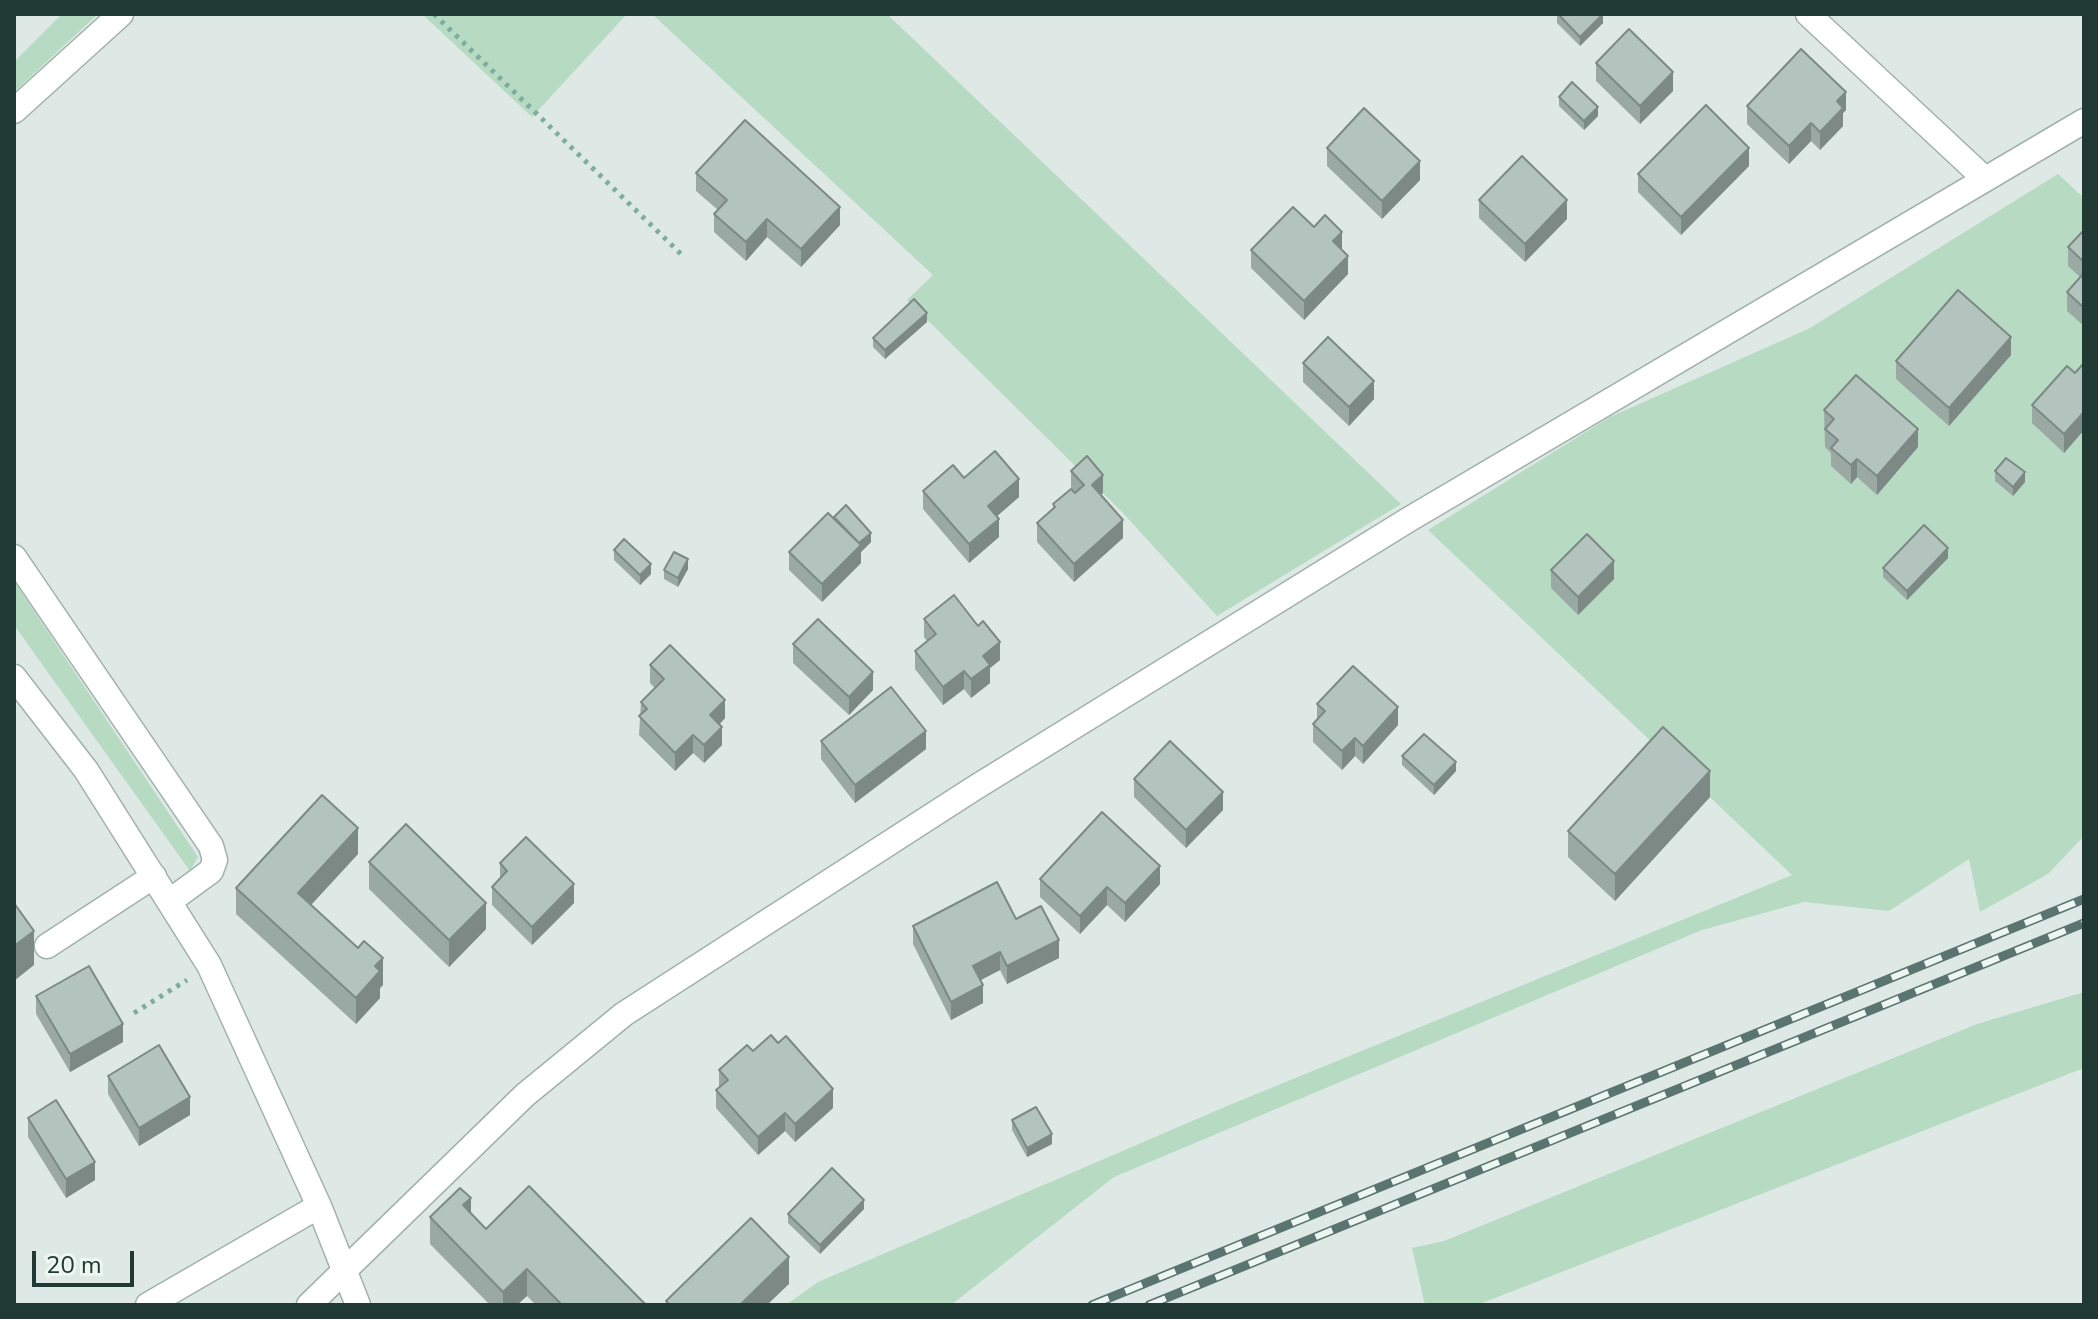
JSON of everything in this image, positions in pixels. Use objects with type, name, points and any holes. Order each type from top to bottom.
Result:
[{"type":"street","points":[[14,111],[121,14]]},
{"type":"street","points":[[1808,14],[1985,179]]},
{"type":"street","points":[[309,1305],[525,1095],[624,1014],[973,789],[1408,520],[2084,121]]},
{"type":"street","points":[[14,557],[211,846],[215,860],[211,871],[170,901]]},
{"type":"street","points":[[14,678],[86,770],[209,965],[319,1206],[358,1305]]},
{"type":"street","points":[[47,946],[154,876]]},
{"type":"street","points":[[148,1305],[319,1206]]},
{"type":"path","points":[[434,14],[683,256]]},
{"type":"path","points":[[134,1013],[209,965]]},
{"type":"green space","points":[[62,14],[98,14],[14,92],[14,62]]},
{"type":"green space","points":[[422,14],[627,14],[532,117]]},
{"type":"green space","points":[[652,14],[887,14],[1401,504],[1217,616],[1122,512],[907,300],[933,275]]},
{"type":"green space","points":[[2058,174],[2084,198],[2084,836],[2048,874],[1980,912],[1969,859],[1889,911],[1804,902],[1702,930],[1114,1177],[951,1305],[786,1305],[818,1282],[1227,1106],[1792,875],[1428,530],[1610,417],[1810,328]]},
{"type":"green space","points":[[14,581],[198,857],[190,871],[14,625]]},
{"type":"green space","points":[[2084,992],[2084,1068],[1477,1305],[1425,1305],[1412,1248],[1444,1241],[1977,1024]]},
{"type":"building","points":[[1558,14],[1603,14],[1580,37]]},
{"type":"building","points":[[1629,29],[1673,72],[1640,106],[1596,63]]},
{"type":"building","points":[[1801,49],[1846,92],[1837,101],[1843,108],[1820,132],[1811,123],[1789,146],[1747,106]]},
{"type":"building","points":[[1572,82],[1598,107],[1584,121],[1559,97]]},
{"type":"building","points":[[1706,105],[1749,148],[1681,217],[1638,174]]},
{"type":"building","points":[[1364,108],[1420,161],[1382,201],[1327,148]]},
{"type":"building","points":[[745,120],[840,207],[801,249],[767,219],[746,242],[714,214],[727,200],[696,173]]},
{"type":"building","points":[[1522,156],[1567,200],[1525,244],[1479,200]]},
{"type":"building","points":[[1293,207],[1314,227],[1325,215],[1342,232],[1333,241],[1348,256],[1304,301],[1251,250]]},
{"type":"building","points":[[2084,230],[2084,262],[2068,247]]},
{"type":"building","points":[[2084,273],[2084,308],[2067,292]]},
{"type":"building","points":[[1958,290],[2011,337],[1949,408],[1896,361]]},
{"type":"building","points":[[914,299],[927,313],[885,350],[873,338]]},
{"type":"building","points":[[1328,337],[1374,381],[1349,407],[1303,363]]},
{"type":"building","points":[[2084,363],[2084,412],[2064,434],[2032,405],[2067,366],[2075,373]]},
{"type":"building","points":[[1856,375],[1918,429],[1877,476],[1857,459],[1851,465],[1831,448],[1838,440],[1825,429],[1834,419],[1824,410]]},
{"type":"building","points":[[995,451],[1019,479],[988,506],[999,519],[969,544],[923,491],[953,465],[964,478]]},
{"type":"building","points":[[1087,456],[1103,475],[1092,485],[1123,520],[1074,564],[1037,523],[1071,489],[1075,493],[1084,485],[1071,471]]},
{"type":"building","points":[[2006,458],[2025,472],[2013,487],[1995,471]]},
{"type":"building","points":[[846,505],[871,533],[859,543],[834,517]]},
{"type":"building","points":[[828,513],[861,545],[822,584],[789,552]]},
{"type":"building","points":[[1924,525],[1948,548],[1907,591],[1883,568]]},
{"type":"building","points":[[1587,534],[1614,561],[1578,597],[1551,570]]},
{"type":"building","points":[[624,539],[651,564],[640,575],[614,550]]},
{"type":"building","points":[[674,552],[688,559],[678,578],[664,570]]},
{"type":"building","points":[[954,595],[978,626],[983,621],[1000,642],[983,656],[990,665],[971,679],[964,671],[943,687],[915,651],[936,634],[924,619]]},
{"type":"building","points":[[818,619],[873,672],[849,697],[793,644]]},
{"type":"building","points":[[670,645],[725,700],[710,715],[722,727],[704,745],[693,735],[675,753],[639,716],[647,709],[641,702],[664,679],[650,665]]},
{"type":"building","points":[[1353,666],[1398,707],[1363,746],[1355,738],[1342,751],[1313,724],[1325,711],[1317,704]]},
{"type":"building","points":[[891,687],[926,731],[855,785],[821,741]]},
{"type":"building","points":[[1663,727],[1710,771],[1615,874],[1568,831]]},
{"type":"building","points":[[1424,734],[1456,762],[1434,785],[1402,756]]},
{"type":"building","points":[[1170,741],[1223,792],[1186,830],[1134,779]]},
{"type":"building","points":[[322,795],[358,828],[298,893],[358,948],[364,941],[383,958],[375,966],[380,971],[356,998],[236,888]]},
{"type":"building","points":[[1102,812],[1160,866],[1125,903],[1107,887],[1080,916],[1040,879]]},
{"type":"building","points":[[406,824],[486,903],[449,940],[369,862]]},
{"type":"building","points":[[526,837],[574,884],[532,927],[492,887],[507,871],[500,863]]},
{"type":"building","points":[[997,882],[1016,919],[1041,906],[1059,940],[1007,966],[1000,952],[973,966],[983,985],[951,1002],[913,926]]},
{"type":"building","points":[[14,903],[34,931],[14,946]]},
{"type":"building","points":[[89,966],[123,1024],[70,1054],[36,996]]},
{"type":"building","points":[[771,1035],[778,1043],[786,1036],[833,1089],[795,1124],[785,1113],[758,1137],[716,1090],[728,1080],[719,1070],[747,1045],[753,1051]]},
{"type":"building","points":[[159,1045],[190,1097],[139,1128],[108,1076]]},
{"type":"building","points":[[56,1100],[95,1162],[66,1179],[28,1118]]},
{"type":"building","points":[[1036,1107],[1052,1134],[1027,1148],[1012,1120]]},
{"type":"building","points":[[832,1168],[864,1200],[820,1245],[788,1214]]},
{"type":"building","points":[[529,1186],[646,1305],[562,1305],[527,1269],[503,1292],[430,1217],[460,1188],[471,1198],[463,1205],[486,1229]]},
{"type":"building","points":[[751,1218],[789,1257],[740,1305],[670,1305],[666,1301]]},
{"type":"railway","points":[[1092,1305],[2084,899]]},
{"type":"railway","points":[[1149,1305],[2084,923]]}]
